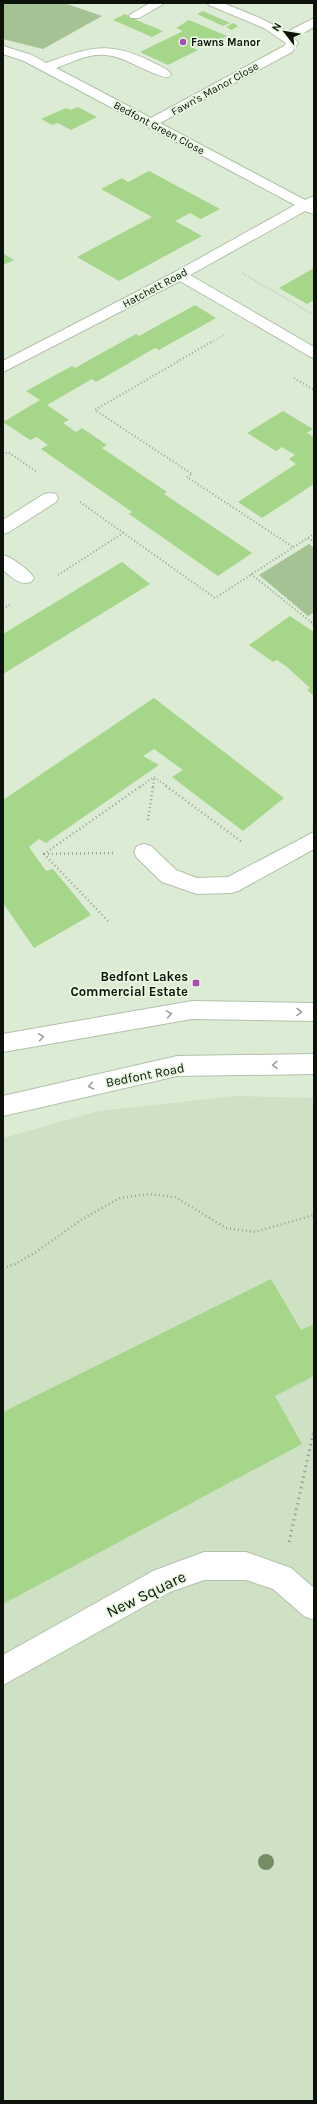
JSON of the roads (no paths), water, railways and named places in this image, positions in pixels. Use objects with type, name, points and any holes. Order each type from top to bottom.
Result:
[{"type":"street","points":[[135,16],[159,3]]},
{"type":"street","points":[[213,3],[288,36],[314,22]]},
{"type":"street","name":"Fawn's Manor Close","points":[[151,123],[288,49],[292,43],[288,36]]},
{"type":"street","name":"Bedfont Green Close","points":[[3,50],[28,58],[46,67],[311,205]]},
{"type":"street","points":[[46,67],[93,53],[112,51],[142,62],[165,74]]},
{"type":"street","name":"Hatchett Road","points":[[3,367],[311,205]]},
{"type":"street","points":[[180,275],[314,353]]},
{"type":"street","points":[[3,528],[50,498]]},
{"type":"street","points":[[3,561],[25,578]]},
{"type":"street","points":[[144,852],[169,876],[197,886],[231,884],[314,840]]},
{"type":"street","points":[[3,1043],[192,1010],[314,1012]]},
{"type":"street","name":"Bedfont Road","points":[[3,1106],[177,1066],[314,1064]]},
{"type":"street","name":"New Square","points":[[3,1671],[163,1581],[204,1566],[246,1566],[281,1578],[314,1606]]},
{"type":"place","name":"Fawns Manor","points":[[183,42]]},
{"type":"place","name":"Bedfont Lakes Commercial Estate","points":[[196,983]]}]
